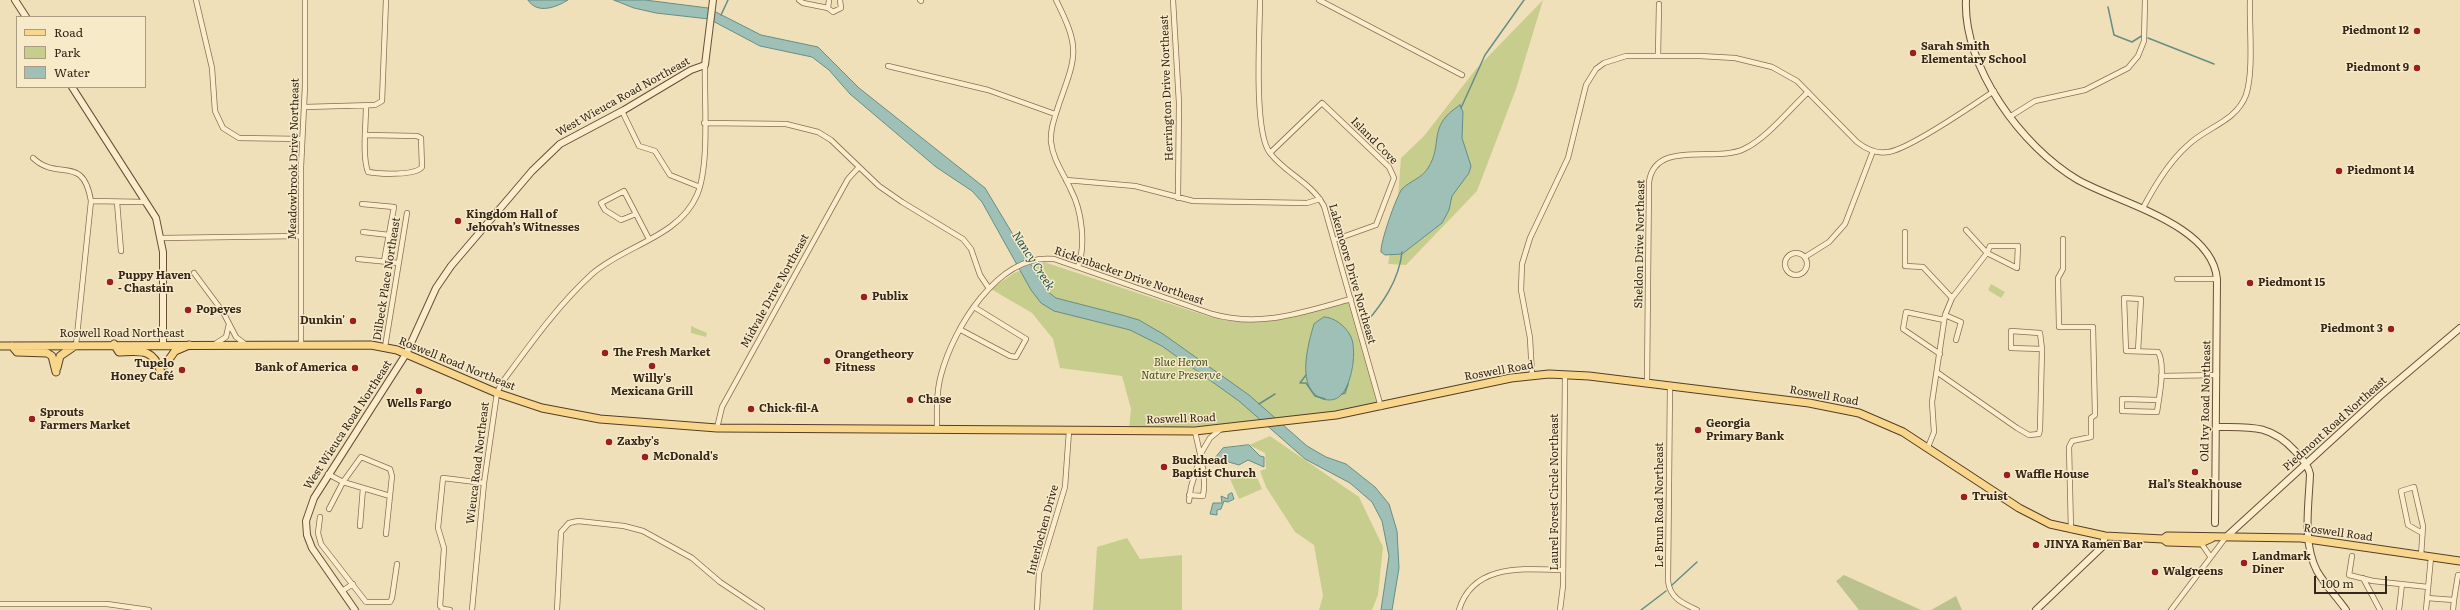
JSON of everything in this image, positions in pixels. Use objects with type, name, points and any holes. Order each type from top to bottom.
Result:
[{"type":"main road","name":"Roswell Road Northeast","points":[[0,346],[358,343],[386,347],[497,393],[542,408],[580,417],[717,428],[831,429]]},
{"type":"main road","points":[[114,344],[119,352],[146,352],[151,354],[158,363],[161,372]]},
{"type":"main road","points":[[165,365],[175,351],[191,344]]},
{"type":"main road","points":[[12,346],[17,352],[47,353],[52,356],[56,372],[60,356],[76,345]]},
{"type":"main road","name":"Roswell Road","points":[[831,429],[1069,432],[1195,431],[1285,422],[1381,407],[1489,381],[1532,375],[1565,374],[1836,407],[1882,421],[1928,447],[2019,508],[2050,524],[2071,530],[2105,536],[2163,539],[2167,542],[2201,543],[2212,538]]},
{"type":"main road","name":"Roswell Road","points":[[2163,539],[2167,536],[2308,539],[2460,561]]},
{"type":"street","points":[[15,0],[25,16]]},
{"type":"street","points":[[196,0],[212,68],[214,111],[223,128],[239,138],[302,138]]},
{"type":"street","name":"Meadowbrook Drive Northeast","points":[[301,343],[302,138],[305,107],[306,0]]},
{"type":"street","points":[[305,107],[366,106],[380,104],[384,96],[386,0]]},
{"type":"street","name":"Wieuca Road Northeast","points":[[472,610],[484,483],[497,393],[501,384],[537,335],[580,286],[605,264],[678,221],[692,204],[700,187],[704,165],[705,65],[713,0]]},
{"type":"street","points":[[799,0],[803,3],[828,8],[831,12],[838,11],[842,5],[840,0]]},
{"type":"street","points":[[828,8],[829,0]]},
{"type":"street","points":[[1056,0],[1070,27],[1074,50],[1069,76],[1051,130],[1052,147],[1056,160],[1075,199],[1080,220],[1081,256],[1078,267]]},
{"type":"street","name":"Herrington Drive Northeast","points":[[1173,0],[1179,103],[1178,198]]},
{"type":"street","name":"Lakemoore Drive Northeast","points":[[1260,0],[1261,116],[1263,139],[1270,154],[1308,185],[1320,199],[1327,213],[1381,407]]},
{"type":"street","points":[[1319,0],[1462,75]]},
{"type":"street","name":"Old Ivy Road Northeast","points":[[1966,0],[1969,38],[1974,54],[1994,91],[2011,116],[2036,147],[2065,171],[2093,187],[2143,208],[2165,220],[2204,248],[2215,265],[2217,279],[2215,523]]},
{"type":"street","points":[[2011,116],[2035,101],[2085,90],[2128,68],[2138,56],[2144,41],[2144,0]]},
{"type":"street","points":[[2143,208],[2181,151],[2195,139],[2231,117],[2243,101],[2249,78],[2250,0]]},
{"type":"street","points":[[1658,56],[1659,4]]},
{"type":"street","points":[[1532,375],[1530,338],[1521,290],[1522,264],[1530,238],[1568,158],[1586,85],[1596,69],[1612,59],[1626,56],[1715,56],[1756,62],[1786,73],[1808,92],[1857,142],[1873,151],[1888,152],[1901,149],[1994,91]]},
{"type":"street","name":"West Wieuca Road Northeast","points":[[355,610],[312,548],[306,528],[308,510],[328,474],[406,354],[427,305],[445,274],[532,171],[560,144],[622,111],[691,70],[705,65]]},
{"type":"street","points":[[888,66],[988,90],[1056,114]]},
{"type":"street","points":[[73,88],[156,218],[162,238],[163,344]]},
{"type":"street","name":"Sheldon Drive Northeast","points":[[1647,383],[1649,182],[1652,169],[1659,161],[1670,156],[1723,156],[1744,149],[1757,141],[1808,92]]},
{"type":"street","name":"Island Cove","points":[[1270,154],[1322,103],[1389,167],[1394,178],[1376,225],[1334,240]]},
{"type":"street","points":[[366,106],[366,135],[368,172],[408,173],[417,171],[422,167],[421,138],[417,136],[366,135]]},
{"type":"street","points":[[622,111],[640,146],[655,151],[670,175],[700,187]]},
{"type":"street","points":[[704,123],[786,124],[805,127],[831,140],[859,167],[902,202],[963,239],[971,249],[980,275],[988,287]]},
{"type":"street","points":[[1805,257],[1829,242],[1845,224],[1873,151]]},
{"type":"street","points":[[33,158],[46,167],[72,170],[79,174],[87,185],[91,201],[76,345]]},
{"type":"street","name":"Midvale Drive Northeast","points":[[717,428],[722,407],[848,179],[859,167]]},
{"type":"street","points":[[1066,180],[1135,186],[1178,198],[1207,202],[1307,203],[1320,199]]},
{"type":"street","points":[[636,214],[621,220],[606,210],[601,203],[624,191],[636,214],[649,239]]},
{"type":"street","points":[[91,201],[146,202]]},
{"type":"street","points":[[117,202],[121,251]]},
{"type":"street","points":[[362,204],[394,207],[384,261]]},
{"type":"street","name":"Dilbeck Place Northeast","points":[[386,347],[407,213]]},
{"type":"street","points":[[1928,447],[1934,432],[1932,402],[1938,373],[1945,318],[1952,298],[1987,253],[1990,246],[2018,246],[2017,268],[1987,253],[1966,230]]},
{"type":"street","points":[[363,232],[389,235]]},
{"type":"street","points":[[1905,232],[1905,266],[1923,267],[1952,298]]},
{"type":"street","points":[[162,238],[301,236]]},
{"type":"street","points":[[2063,239],[2063,269],[2058,278],[2059,327],[2093,327],[2094,415],[2091,418],[2091,437],[2072,441],[2069,447],[2071,530]]},
{"type":"street","points":[[1798,253],[1805,257],[1807,266],[1802,273],[1794,275],[1787,270],[1785,262],[1790,255],[1798,253]]},
{"type":"street","points":[[358,259],[399,263]]},
{"type":"street","name":"Rickenbacker Drive Northeast","points":[[937,430],[941,376],[946,358],[961,330],[974,307],[988,287],[1032,260],[1054,259],[1212,314],[1238,320],[1278,318],[1351,298]]},
{"type":"street","points":[[194,273],[229,324],[236,337],[245,344]]},
{"type":"street","points":[[2177,279],[2217,279]]},
{"type":"street","points":[[2138,351],[2141,299],[2124,298],[2126,351],[2158,352],[2162,362],[2157,412],[2122,411],[2122,399],[2158,400]]},
{"type":"street","points":[[961,330],[1010,356],[1016,357],[1026,339],[974,307]]},
{"type":"street","points":[[1940,354],[1903,329],[1906,312],[1962,322],[1956,340]]},
{"type":"street","points":[[215,344],[226,337],[229,324]]},
{"type":"street","name":"Piedmont Road Northeast","points":[[2226,537],[2380,396],[2460,328]]},
{"type":"street","points":[[1938,373],[2017,428],[2034,435],[2039,434],[2042,348],[2040,333],[2011,331],[2012,348],[2042,348]]},
{"type":"street","name":"Laurel Forest Circle Northeast","points":[[1560,610],[1563,570],[1565,374]]},
{"type":"street","points":[[2161,376],[2217,375]]},
{"type":"street","name":"Le Brun Road Northeast","points":[[1670,386],[1668,581],[1670,591],[1675,598],[1697,610]]},
{"type":"street","points":[[2216,427],[2254,427],[2270,431],[2286,441],[2306,464],[2310,474],[2308,539],[2311,555],[2317,570],[2346,610]]},
{"type":"street","points":[[1190,501],[1190,495],[1200,457],[1210,438],[1221,429]]},
{"type":"street","points":[[1190,495],[1202,496],[1203,471],[1195,431]]},
{"type":"street","name":"Interlochen Drive","points":[[1037,610],[1039,573],[1065,487],[1069,432]]},
{"type":"street","points":[[329,509],[343,482],[361,457],[390,469],[392,476],[386,534]]},
{"type":"street","points":[[328,474],[343,482],[390,496]]},
{"type":"street","points":[[450,610],[443,609],[440,606],[444,548],[438,528],[443,478],[484,483]]},
{"type":"street","points":[[360,526],[364,488]]},
{"type":"street","points":[[2421,556],[2423,526],[2414,488],[2401,491],[2408,525],[2422,533]]},
{"type":"street","points":[[320,518],[318,533],[320,544],[366,602],[390,602],[392,598],[396,564]]},
{"type":"street","points":[[557,610],[561,532],[569,523],[578,521],[624,526],[643,531],[692,558],[720,582],[762,610]]},
{"type":"street","points":[[2036,610],[2102,547],[2105,536]]},
{"type":"street","points":[[2171,610],[2210,556],[2226,537]]},
{"type":"street","points":[[2201,543],[2210,556]]},
{"type":"street","points":[[2352,556],[2349,575],[2428,587]]},
{"type":"street","points":[[2426,610],[2431,558]]},
{"type":"street","points":[[1459,610],[1473,586],[1490,574],[1513,569],[1563,570]]},
{"type":"street","points":[[2453,610],[2458,575],[2460,575]]},
{"type":"street","points":[[2362,578],[2380,610]]},
{"type":"street","points":[[342,591],[353,584]]},
{"type":"street","points":[[2399,610],[2402,584]]},
{"type":"street","points":[[2427,598],[2454,600]]},
{"type":"street","points":[[0,604],[106,604],[149,610]]},
{"type":"street","points":[[23,604],[26,610]]},
{"type":"green space","points":[[1543,0],[1516,89],[1477,191],[1406,265],[1388,264],[1397,210],[1401,158],[1424,136],[1476,69]]},
{"type":"green space","name":"Blue Heron Nature Preserve","points":[[1044,262],[1210,317],[1228,321],[1245,322],[1280,319],[1314,312],[1348,302],[1377,404],[1316,415],[1223,425],[1129,428],[1131,409],[1122,376],[1060,368],[1053,339],[1032,313],[991,289],[1014,273]]},
{"type":"green space","points":[[1991,284],[2005,292],[2001,298],[1988,290]]},
{"type":"green space","points":[[691,326],[707,333],[706,337],[691,333]]},
{"type":"green space","points":[[1270,436],[1359,497],[1383,547],[1378,595],[1372,610],[1319,610],[1323,596],[1314,545],[1295,532],[1266,487],[1260,471],[1266,469],[1265,453],[1249,445]]},
{"type":"green space","points":[[1251,467],[1253,468],[1262,489],[1239,499],[1230,479]]},
{"type":"green space","points":[[1127,538],[1140,559],[1182,555],[1182,610],[1093,610],[1097,547]]},
{"type":"green space","points":[[1844,575],[1921,610],[1859,610],[1836,581]]},
{"type":"green space","points":[[1956,596],[1962,610],[1931,610]]},
{"type":"water","points":[[528,0],[568,0],[553,7],[542,8],[532,5]]},
{"type":"water","points":[[614,0],[645,0],[708,8],[761,35],[818,47],[859,88],[985,188],[1047,291],[1056,298],[1139,320],[1163,334],[1249,395],[1307,446],[1326,457],[1346,464],[1375,487],[1389,504],[1397,531],[1399,568],[1392,610],[1381,610],[1389,556],[1382,521],[1372,502],[1350,483],[1305,459],[1239,401],[1162,346],[1130,330],[1054,311],[1041,303],[1031,290],[982,202],[972,191],[936,167],[850,94],[829,70],[812,57],[760,46],[709,19],[656,13],[634,8]]},
{"type":"water","points":[[1460,105],[1463,112],[1462,138],[1471,166],[1469,173],[1452,196],[1449,210],[1442,223],[1402,254],[1385,255],[1381,252],[1381,247],[1399,194],[1402,189],[1423,174],[1428,168],[1433,159],[1439,128],[1450,113]]},
{"type":"water","points":[[1324,317],[1335,320],[1345,328],[1350,335],[1354,349],[1351,376],[1348,384],[1340,396],[1330,400],[1323,399],[1314,394],[1306,377],[1307,354],[1314,324]]},
{"type":"water","points":[[1249,445],[1260,456],[1264,457],[1264,467],[1248,460],[1239,465],[1215,458],[1223,448]]},
{"type":"water","points":[[1232,493],[1234,499],[1228,502],[1224,501],[1221,509],[1217,510],[1217,515],[1210,514],[1213,503],[1222,503],[1221,496],[1228,499],[1228,495]]},
{"type":"waterway","points":[[721,15],[728,0]]},
{"type":"waterway","points":[[1461,108],[1485,55],[1524,0]]},
{"type":"waterway","points":[[2108,7],[2114,35],[2132,42],[2143,35]]},
{"type":"waterway","points":[[2148,38],[2214,64]]},
{"type":"waterway","points":[[1365,324],[1378,308],[1394,282],[1402,252]]},
{"type":"waterway","points":[[1300,383],[1306,375]]},
{"type":"waterway","points":[[1300,383],[1306,383],[1315,396],[1325,399]]},
{"type":"waterway","points":[[1342,394],[1345,393],[1348,384]]},
{"type":"waterway","points":[[1259,404],[1275,394]]},
{"type":"waterway","points":[[1672,585],[1697,562]]},
{"type":"waterway","points":[[1641,610],[1666,591]]},
{"type":"place","name":"Piedmont 12","points":[[2417,31]]},
{"type":"place","name":"Sarah Smith Elementary School","points":[[1913,53]]},
{"type":"place","name":"Piedmont 9","points":[[2417,68]]},
{"type":"place","name":"Piedmont 14","points":[[2339,171]]},
{"type":"place","name":"Kingdom Hall of Jehovah’s Witnesses","points":[[458,221]]},
{"type":"place","name":"Puppy Haven - Chastain","points":[[110,282]]},
{"type":"place","name":"Piedmont 15","points":[[2250,283]]},
{"type":"place","name":"Publix","points":[[864,297]]},
{"type":"place","name":"Popeyes","points":[[188,310]]},
{"type":"place","name":"Dunkin'","points":[[353,321]]},
{"type":"place","name":"Piedmont 3","points":[[2391,329]]},
{"type":"place","name":"The Fresh Market","points":[[605,353]]},
{"type":"place","name":"Orangetheory Fitness","points":[[827,361]]},
{"type":"place","name":"Willy's Mexicana Grill","points":[[652,366]]},
{"type":"place","name":"Bank of America","points":[[355,368]]},
{"type":"place","name":"Tupelo Honey Café","points":[[182,370]]},
{"type":"place","name":"Wells Fargo","points":[[419,391]]},
{"type":"place","name":"Chase","points":[[910,400]]},
{"type":"place","name":"Chick-fil-A","points":[[751,409]]},
{"type":"place","name":"Sprouts Farmers Market","points":[[32,419]]},
{"type":"place","name":"Georgia Primary Bank","points":[[1698,430]]},
{"type":"place","name":"Zaxby's","points":[[609,442]]},
{"type":"place","name":"McDonald's","points":[[645,457]]},
{"type":"place","name":"Buckhead Baptist Church","points":[[1164,467]]},
{"type":"place","name":"Hal’s Steakhouse","points":[[2195,472]]},
{"type":"place","name":"Waffle House","points":[[2007,475]]},
{"type":"place","name":"Truist","points":[[1964,497]]},
{"type":"place","name":"JINYA Ramen Bar","points":[[2036,545]]},
{"type":"place","name":"Landmark Diner","points":[[2244,563]]},
{"type":"place","name":"Walgreens","points":[[2155,572]]},
{"type":"water label","name":"Nancy Creek","points":[[1033,261]]}]
